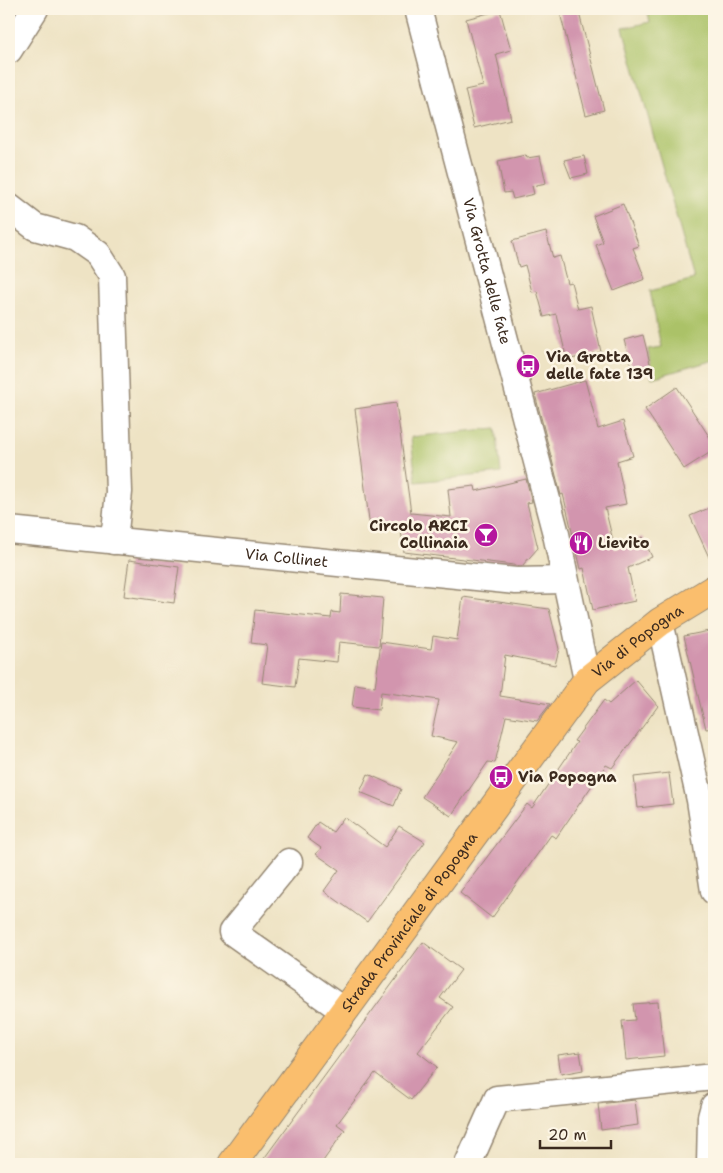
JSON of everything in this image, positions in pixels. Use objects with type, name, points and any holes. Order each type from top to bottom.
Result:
[{"type":"main road","name":"Via di Popogna","points":[[587,680],[660,622],[714,589]]},
{"type":"main road","name":"Strada Provinciale di Popogna","points":[[232,1164],[587,680]]},
{"type":"street","points":[[9,50],[35,9]]},
{"type":"street","name":"Via Grotta delle fate","points":[[418,9],[484,226],[556,534],[587,680]]},
{"type":"street","points":[[9,207],[34,227],[75,238],[98,254],[112,276],[119,492],[114,541]]},
{"type":"street","name":"Via Collinet","points":[[9,530],[516,581],[565,580]]},
{"type":"street","points":[[660,622],[700,800],[714,891]]},
{"type":"street","points":[[289,862],[232,932],[344,1011]]},
{"type":"street","points":[[468,1164],[497,1099],[714,1077]]},
{"type":"street","points":[[710,1164],[711,1117],[714,1106]]},
{"type":"green space","points":[[647,9],[714,9],[714,360],[652,378],[648,349],[661,347],[650,291],[694,279],[623,28],[650,22]]},
{"type":"green space","points":[[496,428],[501,473],[416,482],[411,437]]},
{"type":"building","points":[[559,9],[578,9],[604,110],[586,115]]},
{"type":"building","points":[[500,10],[511,50],[496,54],[511,119],[474,128],[465,90],[483,86],[466,19]]},
{"type":"building","points":[[526,155],[527,158],[540,156],[546,183],[532,186],[534,194],[513,199],[511,192],[504,193],[498,161]]},
{"type":"building","points":[[584,156],[588,174],[571,178],[564,160]]},
{"type":"building","points":[[623,204],[639,246],[633,248],[645,279],[614,291],[596,245],[603,242],[593,216]]},
{"type":"building","points":[[546,232],[553,258],[560,256],[567,283],[571,282],[578,309],[591,306],[601,352],[567,360],[556,314],[544,317],[537,291],[532,292],[525,265],[519,267],[512,241]]},
{"type":"building","points":[[643,335],[652,371],[634,376],[624,340]]},
{"type":"building","points":[[585,380],[598,429],[623,421],[633,456],[617,461],[626,504],[605,508],[615,549],[643,537],[652,557],[628,568],[635,601],[593,610],[584,568],[581,569],[563,494],[561,495],[535,394]]},
{"type":"building","points":[[677,387],[714,444],[714,450],[684,469],[645,409]]},
{"type":"building","points":[[396,403],[411,513],[451,517],[448,489],[475,486],[476,491],[526,479],[532,502],[527,503],[538,548],[522,566],[404,552],[400,523],[370,528],[355,409]]},
{"type":"building","points":[[714,506],[714,568],[690,516]]},
{"type":"building","points":[[129,560],[179,567],[174,603],[124,596]]},
{"type":"building","points":[[341,594],[383,598],[379,646],[339,642],[337,662],[299,658],[295,687],[262,683],[267,645],[251,643],[255,610],[331,618],[332,612],[340,613]]},
{"type":"building","points":[[463,597],[549,609],[559,649],[555,665],[505,655],[500,696],[550,704],[537,721],[506,716],[495,763],[488,762],[451,816],[422,797],[458,742],[431,736],[439,700],[381,692],[379,710],[352,707],[355,684],[375,687],[381,642],[431,649],[433,636],[457,640]]},
{"type":"building","points":[[714,630],[714,728],[706,729],[684,636]]},
{"type":"building","points":[[636,680],[658,706],[612,768],[606,765],[556,838],[551,835],[492,918],[460,893],[527,804],[532,808],[577,742],[574,741],[604,700],[609,704]]},
{"type":"building","points":[[669,773],[673,804],[638,808],[634,777]]},
{"type":"building","points":[[368,774],[401,789],[394,806],[360,792]]},
{"type":"building","points":[[344,817],[385,847],[399,826],[425,842],[367,922],[324,891],[339,870],[316,854],[321,848],[307,838],[318,822],[333,832]]},
{"type":"building","points":[[423,942],[461,970],[440,998],[453,1007],[418,1052],[437,1067],[411,1100],[375,1073],[337,1124],[345,1130],[321,1164],[260,1164]]},
{"type":"building","points":[[658,1002],[664,1056],[626,1060],[622,1021],[635,1020],[633,1004]]},
{"type":"building","points":[[580,1052],[583,1070],[561,1074],[558,1055]]},
{"type":"building","points":[[635,1100],[638,1125],[601,1130],[598,1104]]},
{"type":"place","name":"Via Grotta delle fate 139","points":[[528,366]]},
{"type":"place","name":"Circolo ARCI Collinaia","points":[[486,535]]},
{"type":"place","name":"Lievito","points":[[581,543]]},
{"type":"place","name":"Via Popogna","points":[[501,777]]}]
